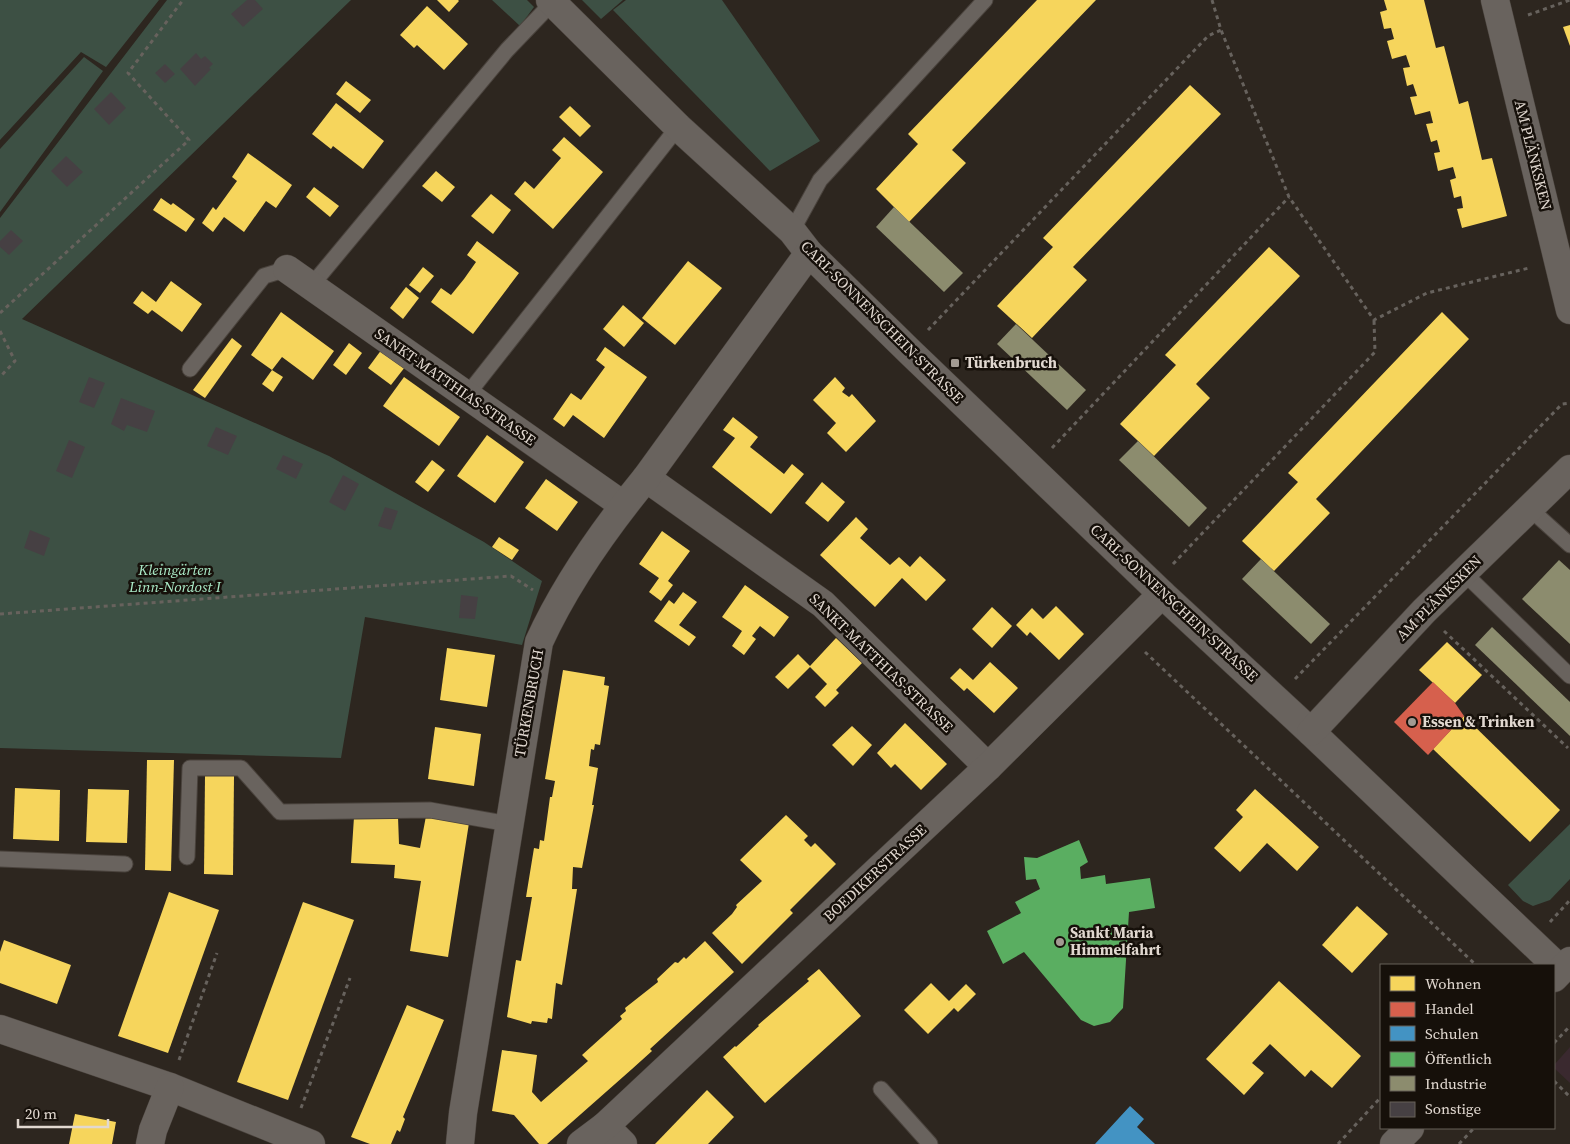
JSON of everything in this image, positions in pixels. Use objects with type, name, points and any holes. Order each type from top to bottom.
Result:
[{"type":"street","name":"CARL-SONNENSCHEIN-STRASSE","points":[[551,2],[678,127],[792,231],[809,253],[1162,594],[1276,699],[1564,972]]},
{"type":"street","name":"AM PLÄNKSKEN","points":[[1498,13],[1570,310]]},
{"type":"street","name":"TÜRKENBRUCH","points":[[460,1144],[463,1114],[539,642],[556,606],[623,505],[646,478],[809,253]]},
{"type":"street","name":"SANKT-MATTHIAS-STRASSE","points":[[287,269],[623,505]]},
{"type":"street","name":"AM PLÄNKSKEN","points":[[1311,732],[1424,611],[1570,469]]},
{"type":"street","name":"SANKT-MATTHIAS-STRASSE","points":[[646,478],[823,604],[988,767]]},
{"type":"street","name":"BOEDIKERSTRASSE","points":[[581,1144],[614,1135],[1162,594]]},
{"type":"street","points":[[0,1029],[170,1087],[301,1140]]},
{"type":"street","points":[[150,1144],[152,1130],[170,1087]]},
{"type":"street","points":[[1394,1144],[1409,1129]]},
{"type":"lane","name":"CARL-SONNENSCHEIN-STRASSE","points":[[792,231],[820,180],[985,0]]},
{"type":"lane","points":[[311,286],[507,50],[551,2]]},
{"type":"lane","points":[[467,395],[678,127]]},
{"type":"lane","points":[[190,369],[264,276],[287,269]]},
{"type":"lane","points":[[1529,508],[1570,545]]},
{"type":"lane","points":[[1464,573],[1570,676]]},
{"type":"lane","points":[[187,857],[190,768],[241,768],[280,812],[430,810],[509,824]]},
{"type":"lane","points":[[0,859],[125,864]]},
{"type":"lane","points":[[881,1089],[930,1144]]},
{"type":"path","points":[[0,313],[189,140],[128,73],[184,0]]},
{"type":"path","points":[[1162,594],[1173,564],[1375,352],[1374,320],[1289,197],[1221,30],[1212,0]]},
{"type":"path","points":[[1498,13],[1570,0]]},
{"type":"path","points":[[909,350],[1208,36],[1221,30]]},
{"type":"path","points":[[1032,468],[1289,197]]},
{"type":"path","points":[[1374,320],[1427,293],[1558,261]]},
{"type":"path","points":[[0,331],[16,361],[0,378]]},
{"type":"path","points":[[1276,699],[1562,404],[1570,403]]},
{"type":"path","points":[[0,614],[511,576],[556,606]]},
{"type":"path","points":[[1424,611],[1568,748]]},
{"type":"path","points":[[1123,631],[1475,964]]},
{"type":"path","points":[[170,1087],[217,953]]},
{"type":"path","points":[[301,1140],[350,978]]},
{"type":"path","points":[[1555,1042],[1570,1026]]},
{"type":"path","points":[[1555,1082],[1570,1097]]},
{"type":"path","points":[[1338,1144],[1380,1098]]},
{"type":"path","points":[[1459,1144],[1473,1129]]},
{"type":"shaded area","points":[[1570,1047],[1570,1083],[1555,1069],[1555,1064]]},
{"type":"green space","points":[[0,0],[159,0],[106,67],[81,52],[0,140]]},
{"type":"green space","name":"Kleingärten Linn-Nordost I","points":[[167,0],[351,0],[22,319],[329,456],[484,542],[542,581],[522,645],[365,617],[341,758],[0,748],[0,218]]},
{"type":"green space","points":[[492,0],[527,0],[534,7],[520,26]]},
{"type":"green space","points":[[582,0],[623,0],[601,19]]},
{"type":"green space","points":[[626,0],[722,0],[820,141],[770,171],[613,10]]},
{"type":"green space","points":[[84,57],[103,71],[0,212],[0,149]]},
{"type":"green space","points":[[1570,824],[1570,879],[1550,900],[1533,906],[1523,901],[1508,885]]},
{"type":"building: Wohnen","points":[[437,0],[458,0],[459,1],[449,12]]},
{"type":"building: Wohnen","points":[[1037,0],[1096,0],[952,150],[966,163],[909,222],[876,189],[918,144],[908,134]]},
{"type":"building: Wohnen","points":[[1384,0],[1424,0],[1436,48],[1444,46],[1459,104],[1468,101],[1482,160],[1492,158],[1507,216],[1462,228],[1457,209],[1463,208],[1461,196],[1454,198],[1450,180],[1456,178],[1453,167],[1438,171],[1434,153],[1440,152],[1437,140],[1431,142],[1426,124],[1433,123],[1430,111],[1415,115],[1410,97],[1417,96],[1413,84],[1407,86],[1403,68],[1410,67],[1406,55],[1392,59],[1387,41],[1394,39],[1391,28],[1384,29],[1380,12],[1387,10]]},
{"type":"building: Wohnen","points":[[427,6],[468,44],[444,70],[417,45],[414,48],[400,35]]},
{"type":"building: Wohnen","points":[[1570,25],[1570,46],[1563,27]]},
{"type":"building: Wohnen","points":[[346,81],[371,100],[360,113],[336,94]]},
{"type":"building: Wohnen","points":[[1190,85],[1221,114],[1073,267],[1087,280],[1032,338],[997,306],[1053,247],[1043,238]]},
{"type":"building: Wohnen","points":[[336,103],[384,141],[363,169],[333,146],[331,149],[312,134]]},
{"type":"building: Wohnen","points":[[570,106],[591,126],[580,137],[559,117]]},
{"type":"building: Wohnen","points":[[564,137],[603,172],[553,229],[514,194],[525,181],[534,189],[561,158],[552,150]]},
{"type":"building: Wohnen","points":[[248,153],[292,185],[276,208],[266,201],[244,232],[224,217],[213,232],[202,223],[213,207],[216,210],[237,181],[232,177]]},
{"type":"building: Wohnen","points":[[436,171],[455,187],[442,202],[422,186]]},
{"type":"building: Wohnen","points":[[314,187],[339,206],[330,217],[306,197]]},
{"type":"building: Wohnen","points":[[491,194],[511,210],[493,234],[471,216]]},
{"type":"building: Wohnen","points":[[161,198],[171,205],[173,203],[195,219],[186,232],[153,210]]},
{"type":"building: Wohnen","points":[[477,241],[519,273],[473,334],[431,302],[441,288],[451,295],[464,279],[476,262],[467,255]]},
{"type":"building: Wohnen","points":[[1269,247],[1300,276],[1196,384],[1210,398],[1154,456],[1120,424],[1176,365],[1165,355]]},
{"type":"building: Wohnen","points":[[688,261],[722,288],[675,345],[642,318]]},
{"type":"building: Wohnen","points":[[423,267],[434,276],[420,293],[409,285]]},
{"type":"building: Wohnen","points":[[171,281],[202,304],[182,332],[152,310],[148,314],[133,303],[142,291],[156,302]]},
{"type":"building: Wohnen","points":[[406,287],[419,298],[403,319],[390,308]]},
{"type":"building: Wohnen","points":[[623,305],[644,323],[624,347],[603,329]]},
{"type":"building: Wohnen","points":[[281,312],[334,351],[313,380],[282,357],[272,370],[251,355]]},
{"type":"building: Wohnen","points":[[1442,312],[1469,339],[1316,499],[1330,513],[1274,571],[1242,541],[1298,482],[1288,473]]},
{"type":"building: Wohnen","points":[[232,338],[242,346],[205,398],[193,390]]},
{"type":"building: Wohnen","points":[[349,343],[362,353],[346,375],[333,365]]},
{"type":"building: Wohnen","points":[[605,347],[647,377],[604,438],[573,415],[564,427],[553,419],[571,393],[581,400],[605,367],[596,360]]},
{"type":"building: Wohnen","points":[[382,349],[405,367],[391,385],[368,368]]},
{"type":"building: Wohnen","points":[[272,370],[283,377],[273,392],[262,384]]},
{"type":"building: Wohnen","points":[[404,377],[460,417],[439,446],[383,406]]},
{"type":"building: Wohnen","points":[[835,377],[845,388],[842,392],[849,397],[852,394],[876,421],[846,452],[827,433],[836,423],[813,400]]},
{"type":"building: Wohnen","points":[[733,417],[758,437],[750,447],[784,474],[792,464],[804,474],[771,514],[712,467],[735,438],[723,430]]},
{"type":"building: Wohnen","points":[[487,435],[524,462],[495,503],[457,476]]},
{"type":"building: Wohnen","points":[[432,460],[445,470],[428,492],[415,482]]},
{"type":"building: Wohnen","points":[[546,479],[578,502],[557,531],[525,508]]},
{"type":"building: Wohnen","points":[[822,482],[845,502],[828,522],[805,503]]},
{"type":"building: Wohnen","points":[[856,517],[868,529],[860,538],[890,565],[899,557],[910,567],[920,556],[946,580],[926,601],[902,578],[875,607],[820,555]]},
{"type":"building: Wohnen","points":[[662,531],[690,551],[668,581],[673,585],[661,601],[649,592],[659,578],[639,564]]},
{"type":"building: Wohnen","points":[[499,537],[519,550],[512,560],[492,547]]},
{"type":"building: Wohnen","points":[[745,585],[789,617],[774,637],[760,626],[752,636],[756,639],[744,655],[732,646],[742,631],[722,617]]},
{"type":"building: Wohnen","points":[[683,592],[697,602],[679,625],[696,637],[689,646],[654,621],[669,600],[674,604]]},
{"type":"building: Wohnen","points":[[1056,606],[1084,634],[1059,660],[1030,632],[1027,636],[1016,625],[1032,608],[1043,619]]},
{"type":"building: Wohnen","points":[[992,607],[1012,626],[992,648],[972,629]]},
{"type":"building: Wohnen","points":[[836,638],[862,663],[836,690],[839,693],[825,707],[815,697],[827,684],[810,667],[788,689],[775,677],[798,654],[810,666]]},
{"type":"building: Wohnen","points":[[1447,642],[1482,675],[1455,703],[1419,670]]},
{"type":"building: Wohnen","points":[[447,648],[495,655],[487,707],[440,700]]},
{"type":"building: Wohnen","points":[[990,662],[1018,688],[994,713],[967,688],[964,691],[950,678],[960,668],[973,680]]},
{"type":"building: Wohnen","points":[[563,670],[605,677],[604,685],[609,686],[600,745],[595,744],[594,750],[591,749],[589,766],[598,768],[592,805],[594,805],[582,868],[573,867],[572,889],[577,889],[562,985],[556,983],[552,1019],[548,1018],[547,1023],[532,1021],[531,1024],[507,1017],[516,960],[521,961],[532,897],[526,897],[534,848],[539,849],[540,840],[544,841],[550,797],[552,797],[555,781],[545,779]]},
{"type":"building: Wohnen","points":[[1464,716],[1560,810],[1530,842],[1433,749]]},
{"type":"building: Wohnen","points":[[905,723],[947,764],[921,790],[895,764],[891,768],[877,753]]},
{"type":"building: Wohnen","points":[[852,726],[872,745],[853,766],[832,745]]},
{"type":"building: Wohnen","points":[[435,727],[481,734],[474,786],[428,779]]},
{"type":"building: Wohnen","points":[[147,760],[174,760],[171,871],[145,870]]},
{"type":"building: Wohnen","points":[[205,776],[234,776],[233,875],[204,874]]},
{"type":"building: Wohnen","points":[[15,788],[60,790],[59,841],[13,839]]},
{"type":"building: Wohnen","points":[[88,789],[129,790],[127,843],[86,842]]},
{"type":"building: Wohnen","points":[[1255,789],[1319,847],[1297,871],[1267,843],[1240,872],[1214,848],[1243,817],[1236,810]]},
{"type":"building: Wohnen","points":[[786,815],[808,836],[804,840],[811,847],[815,843],[836,864],[790,910],[793,913],[742,964],[712,933],[732,914],[737,907],[736,905],[762,881],[740,860]]},
{"type":"building: Wohnen","points":[[426,816],[469,823],[448,957],[410,951],[421,881],[394,878],[395,865],[351,863],[354,817],[398,817],[399,844],[420,848]]},
{"type":"building: Wohnen","points":[[169,892],[219,910],[168,1053],[118,1036]]},
{"type":"building: Wohnen","points":[[303,902],[354,920],[288,1100],[237,1082]]},
{"type":"building: Wohnen","points":[[1357,906],[1388,934],[1352,973],[1322,945]]},
{"type":"building: Wohnen","points":[[4,940],[71,965],[57,1004],[0,983],[0,952]]},
{"type":"building: Wohnen","points":[[705,941],[734,972],[650,1049],[652,1051],[547,1144],[539,1144],[514,1115],[492,1111],[502,1050],[537,1055],[532,1092],[541,1102],[588,1061],[582,1055],[622,1019],[620,1016],[626,1011],[625,1008],[658,982],[657,979],[675,962],[678,963],[684,957],[686,959]]},
{"type":"building: Wohnen","points":[[819,969],[861,1016],[765,1103],[723,1057],[809,981],[807,979]]},
{"type":"building: Wohnen","points":[[1279,981],[1361,1056],[1332,1088],[1311,1070],[1305,1077],[1270,1044],[1252,1063],[1264,1073],[1244,1095],[1206,1059]]},
{"type":"building: Wohnen","points":[[931,983],[949,1001],[966,984],[976,994],[958,1012],[954,1008],[928,1034],[904,1010]]},
{"type":"building: Wohnen","points":[[407,1005],[444,1020],[403,1117],[405,1119],[400,1132],[397,1130],[391,1144],[370,1144],[351,1137]]},
{"type":"building: Wohnen","points":[[707,1090],[734,1117],[708,1144],[655,1144]]},
{"type":"building: Wohnen","points":[[75,1114],[116,1122],[112,1144],[69,1144]]},
{"type":"building: Handel","points":[[1433,682],[1455,703],[1464,716],[1428,755],[1394,722]]},
{"type":"building: Schulen","points":[[1130,1106],[1144,1119],[1137,1127],[1155,1144],[1095,1144]]},
{"type":"building: Öffentlich","name":"Sankt Maria Himmelfahrt","points":[[1079,840],[1088,862],[1080,867],[1081,879],[1105,875],[1106,884],[1150,878],[1155,908],[1129,912],[1123,1008],[1110,1022],[1094,1026],[1081,1020],[1024,952],[1003,964],[987,931],[1021,913],[1015,902],[1040,889],[1036,879],[1026,880],[1024,857],[1037,858]]},
{"type":"building: Industrie","points":[[894,207],[963,273],[944,292],[876,227]]},
{"type":"building: Industrie","points":[[1016,324],[1086,390],[1067,410],[997,344]]},
{"type":"building: Industrie","points":[[1138,441],[1207,508],[1189,527],[1119,460]]},
{"type":"building: Industrie","points":[[1261,559],[1330,624],[1311,644],[1242,579]]},
{"type":"building: Industrie","points":[[1559,560],[1570,570],[1570,644],[1522,599]]},
{"type":"building: Industrie","points":[[1492,627],[1570,702],[1570,736],[1475,645]]},
{"type":"building: Sonstige","points":[[247,0],[255,0],[263,9],[243,27],[231,14]]},
{"type":"building: Sonstige","points":[[196,53],[201,59],[205,56],[213,64],[209,68],[211,69],[195,86],[180,69]]},
{"type":"building: Sonstige","points":[[165,64],[175,74],[165,83],[155,73]]},
{"type":"building: Sonstige","points":[[111,92],[126,108],[109,125],[94,109]]},
{"type":"building: Sonstige","points":[[66,156],[83,172],[67,187],[51,171]]},
{"type":"building: Sonstige","points":[[11,230],[23,241],[9,255],[0,247],[0,241]]},
{"type":"building: Sonstige","points":[[89,377],[105,383],[94,408],[79,402]]},
{"type":"building: Sonstige","points":[[121,398],[155,411],[147,432],[127,425],[124,431],[111,424]]},
{"type":"building: Sonstige","points":[[216,427],[237,436],[228,455],[207,446]]},
{"type":"building: Sonstige","points":[[69,440],[85,447],[72,478],[56,471]]},
{"type":"building: Sonstige","points":[[283,455],[303,464],[296,479],[276,469]]},
{"type":"building: Sonstige","points":[[343,475],[359,484],[345,511],[329,502]]},
{"type":"building: Sonstige","points":[[385,507],[398,511],[391,530],[378,526]]},
{"type":"building: Sonstige","points":[[30,530],[50,538],[44,556],[24,548]]},
{"type":"building: Sonstige","points":[[461,595],[478,597],[475,619],[459,618]]},
{"type":"place","name":"Türkenbruch","points":[[955,363]]},
{"type":"place","name":"Essen & Trinken","points":[[1412,722]]},
{"type":"place","name":"Sankt Maria Himmelfahrt","points":[[1060,942]]}]
